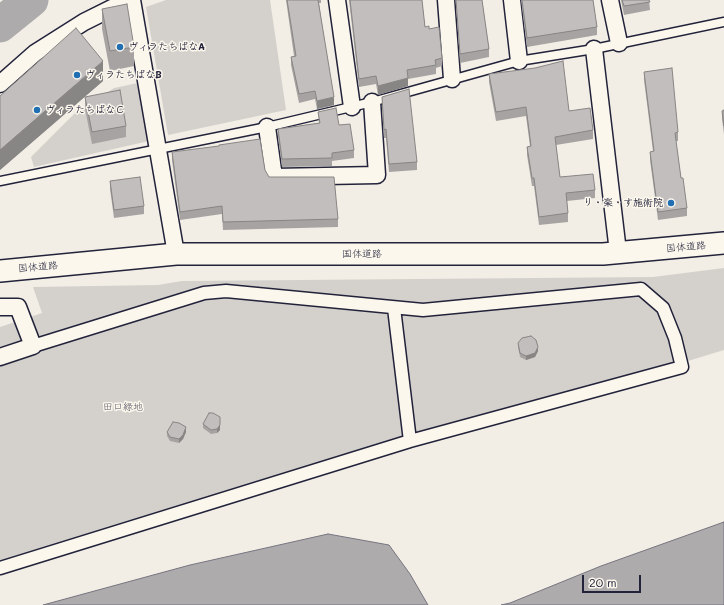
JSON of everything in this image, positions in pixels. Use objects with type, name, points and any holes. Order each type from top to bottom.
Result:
[{"type":"street","points":[[0,84],[35,52],[84,22],[128,0]]},
{"type":"street","points":[[132,0],[176,254]]},
{"type":"street","points":[[337,0],[352,107]]},
{"type":"street","points":[[446,0],[452,79]]},
{"type":"street","points":[[512,0],[519,61]]},
{"type":"street","points":[[610,0],[619,43]]},
{"type":"street","points":[[594,49],[618,252]]},
{"type":"street","points":[[267,127],[274,177],[377,175],[372,102]]},
{"type":"street","name":"国体道路","points":[[0,271],[176,254],[618,252],[724,243]]},
{"type":"street","points":[[0,357],[204,293],[226,291],[423,310],[641,289],[663,308],[675,338],[682,367],[410,441],[0,568]]},
{"type":"street","points":[[0,307],[18,307],[33,346]]},
{"type":"street","points":[[394,308],[410,441]]},
{"type":"lane","points":[[0,181],[267,127],[372,102],[519,61],[594,49],[724,22]]},
{"type":"green space","points":[[166,0],[270,0],[286,110],[168,135],[146,7]]},
{"type":"green space","points":[[138,83],[149,141],[34,167],[31,157],[75,113],[114,88]]},
{"type":"green space","name":"田口緑地","points":[[724,268],[724,350],[0,571],[0,327],[42,313],[33,287],[158,285],[182,281],[653,277]]},
{"type":"shaded area","points":[[724,522],[724,605],[501,605],[510,603],[601,566]]},
{"type":"shaded area","points":[[328,534],[389,545],[410,574],[428,605],[43,605],[190,565]]},
{"type":"building","points":[[287,0],[318,0],[334,97],[317,101],[315,91],[299,94],[291,57],[296,56]]},
{"type":"building","points":[[350,0],[422,0],[425,27],[429,26],[429,29],[439,27],[442,58],[435,60],[436,65],[407,70],[408,78],[378,86],[376,76],[359,79]]},
{"type":"building","points":[[456,0],[482,0],[489,49],[460,54]]},
{"type":"building","points":[[522,0],[593,0],[597,27],[527,38]]},
{"type":"building","points":[[622,0],[649,0],[650,2],[624,6]]},
{"type":"building","points":[[127,4],[134,47],[110,51],[102,9]]},
{"type":"building","points":[[76,28],[103,61],[0,150],[0,96]]},
{"type":"building","points":[[563,61],[569,111],[590,108],[593,130],[555,137],[560,177],[593,174],[595,190],[566,193],[568,213],[539,217],[534,178],[532,178],[527,147],[531,146],[526,107],[496,112],[489,74],[535,68]]},
{"type":"building","points":[[672,68],[678,132],[675,133],[687,208],[658,212],[650,152],[654,151],[644,72]]},
{"type":"building","points":[[409,89],[417,162],[389,164],[386,129],[384,130],[382,97]]},
{"type":"building","points":[[120,90],[126,126],[92,132],[85,97]]},
{"type":"building","points":[[336,108],[339,125],[350,124],[354,150],[332,153],[332,158],[282,159],[278,129],[320,123],[318,112]]},
{"type":"building","points":[[724,110],[724,126],[722,111]]},
{"type":"building","points":[[260,139],[265,170],[269,177],[334,177],[338,219],[223,222],[222,206],[180,212],[172,152]]},
{"type":"building","points":[[140,177],[144,206],[114,210],[110,181]]},
{"type":"building","points":[[531,336],[536,340],[538,347],[535,353],[526,356],[520,353],[518,343],[522,338]]},
{"type":"building","points":[[209,413],[213,413],[220,417],[220,425],[217,429],[211,430],[203,424]]},
{"type":"building","points":[[173,422],[179,423],[186,427],[183,435],[179,439],[170,437],[167,432]]},
{"type":"waterway","points":[[0,25],[31,0]]},
{"type":"place","name":"ヴィラたちばなA","points":[[120,47]]},
{"type":"place","name":"ヴィラたちばなB","points":[[77,75]]},
{"type":"place","name":"ヴィラたちばなＣ","points":[[37,110]]},
{"type":"place","name":"り・楽・す施術院","points":[[671,203]]}]
